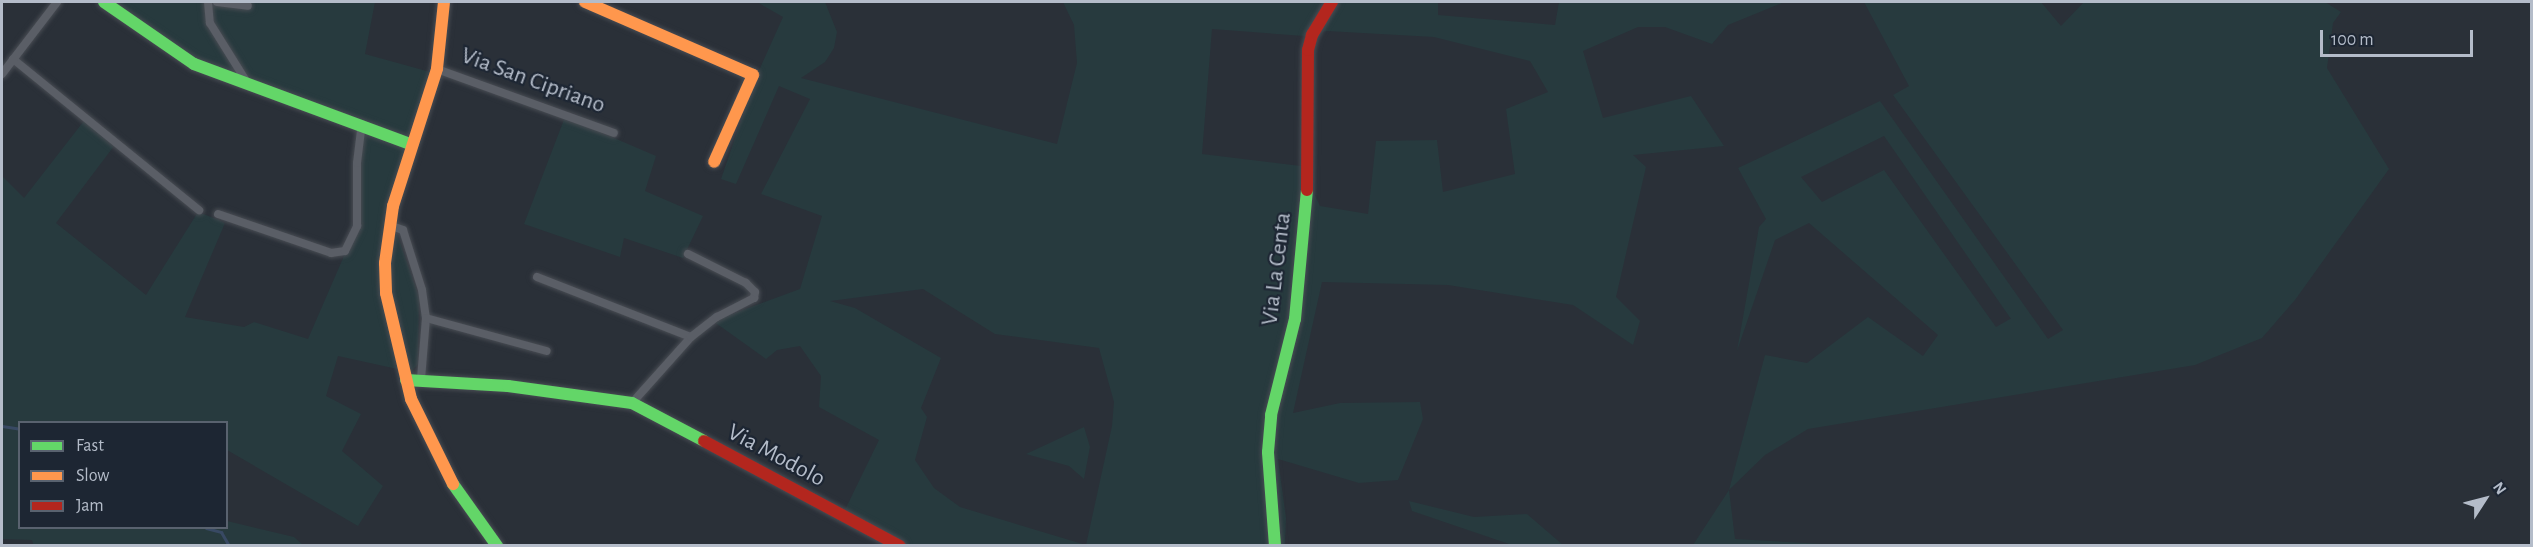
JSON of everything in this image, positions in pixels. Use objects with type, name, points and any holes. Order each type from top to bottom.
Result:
[{"type":"street","points":[[2,74],[57,2]]},
{"type":"street","points":[[104,2],[178,55],[410,144]]},
{"type":"street","points":[[208,2],[210,23],[249,84]]},
{"type":"street","points":[[217,2],[248,6]]},
{"type":"street","name":"Via San Cipriano","points":[[444,2],[437,69],[410,144],[389,225],[386,293],[406,380],[435,453],[497,546]]},
{"type":"street","points":[[585,2],[753,75],[714,162]]},
{"type":"street","name":"Via La Centa","points":[[1275,546],[1268,452],[1271,415],[1295,319],[1304,241],[1310,132],[1308,50],[1312,35],[1332,2]]},
{"type":"street","points":[[13,59],[199,210]]},
{"type":"street","name":"Via San Cipriano","points":[[437,69],[614,133]]},
{"type":"street","points":[[218,214],[331,253],[345,251],[357,226],[357,163],[362,124]]},
{"type":"street","points":[[389,225],[403,230],[422,290],[426,318],[421,380]]},
{"type":"street","points":[[632,403],[692,336],[755,295],[746,283],[688,254]]},
{"type":"street","points":[[537,277],[692,336]]},
{"type":"street","points":[[426,318],[547,351]]},
{"type":"street","name":"Via Modolo","points":[[406,380],[559,391],[632,403],[900,546]]},
{"type":"green space","points":[[104,2],[375,2],[365,54],[441,75],[400,201],[396,231],[419,297],[418,364],[411,372],[338,356],[326,396],[361,414],[342,451],[383,486],[358,526],[228,451],[228,421],[18,421],[18,529],[228,529],[228,521],[294,537],[303,545],[34,546],[32,540],[2,539],[2,176],[24,198],[87,117],[117,142],[56,223],[146,295],[198,212],[219,220],[225,223],[185,317],[244,327],[254,322],[308,339],[357,226],[356,175],[362,125],[193,65]]},
{"type":"green space","points":[[757,2],[825,2],[837,32],[834,48],[825,62],[801,78],[1057,144],[1077,63],[1074,25],[1063,2],[1438,2],[1438,15],[1555,25],[1559,2],[1804,2],[1782,3],[1728,25],[1712,44],[1665,27],[1638,27],[1583,51],[1603,118],[1691,96],[1724,146],[1633,155],[1646,167],[1616,297],[1640,321],[1633,345],[1573,305],[1448,285],[1322,282],[1293,413],[1340,403],[1420,402],[1423,419],[1398,480],[1359,483],[1278,459],[1286,518],[1285,545],[1086,545],[900,545],[842,516],[879,440],[819,407],[821,376],[800,346],[777,350],[766,359],[713,321],[800,289],[822,216],[761,194],[810,99],[779,86],[736,184],[721,179],[756,77],[783,17]],"holes":[[[1212,29],[1304,36],[1327,31],[1434,37],[1530,61],[1548,92],[1506,109],[1515,174],[1443,192],[1437,140],[1376,141],[1368,214],[1320,206],[1301,166],[1202,154]],[[923,289],[995,334],[1099,348],[1114,402],[1112,426],[1086,545],[960,507],[934,488],[915,460],[927,417],[921,408],[941,358],[855,308],[830,301]]]},
{"type":"green space","points":[[1864,2],[2041,2],[2061,26],[2084,2],[2325,2],[2341,12],[2333,23],[2327,68],[2389,169],[2295,300],[2262,338],[2195,365],[1808,429],[1765,455],[1729,490],[1765,355],[1807,363],[1868,317],[1923,356],[1938,335],[1809,223],[1775,240],[1737,351],[1759,227],[1766,219],[1738,168],[1880,101],[2048,339],[2063,330],[1893,95],[1909,86]],"holes":[[[1884,136],[2011,319],[1996,327],[1884,170],[1822,202],[1801,177]]]},
{"type":"green space","points":[[565,117],[656,156],[645,191],[703,216],[683,258],[624,238],[620,257],[524,224]]},
{"type":"green space","points":[[1084,427],[1090,447],[1084,479],[1069,466],[1026,454]]},
{"type":"green space","points":[[1729,490],[1735,539],[1841,545],[1693,545]]},
{"type":"green space","points":[[1409,501],[1474,517],[1527,514],[1563,545],[1512,545],[1412,511]]},
{"type":"waterway","points":[[2,426],[18,429]]},
{"type":"waterway","points":[[210,529],[221,532],[229,546]]},
{"type":"traffic: fast","points":[[104,2],[194,64],[410,144]]},
{"type":"traffic: fast","points":[[1275,546],[1268,452],[1271,415],[1295,319],[1307,190]]},
{"type":"traffic: fast","points":[[406,380],[508,386],[632,403],[704,441]]},
{"type":"traffic: fast","points":[[453,484],[497,546]]},
{"type":"traffic: slow","points":[[444,2],[437,69],[393,206],[385,263],[386,293],[411,399],[453,484]]},
{"type":"traffic: slow","points":[[585,2],[753,75],[714,162]]},
{"type":"traffic: jam","points":[[1307,190],[1308,50],[1312,35],[1332,2]]},
{"type":"traffic: jam","points":[[704,441],[900,546]]}]
